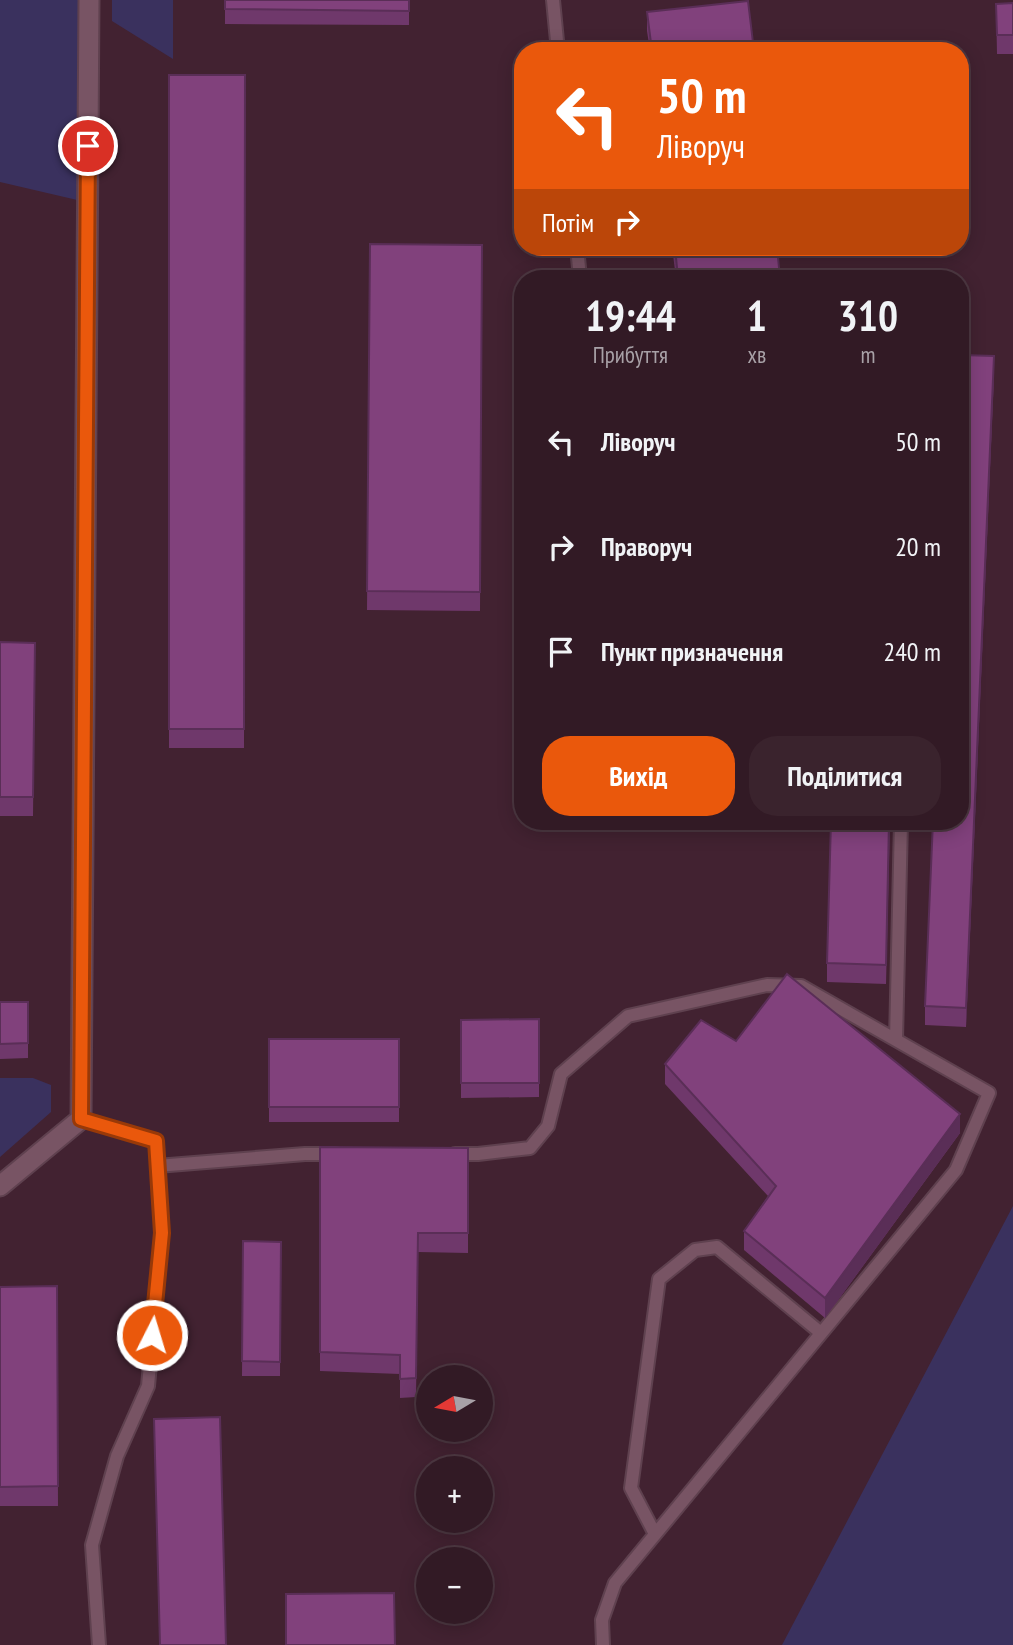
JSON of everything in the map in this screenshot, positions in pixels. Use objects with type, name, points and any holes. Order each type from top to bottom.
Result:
[{"type":"street","points":[[0,1186],[81,1119],[89,0]]},
{"type":"lane","points":[[553,0],[557,42]]},
{"type":"lane","points":[[896,1040],[901,830]]},
{"type":"lane","points":[[438,1154],[478,1154],[530,1148],[548,1126],[561,1074],[628,1016],[767,985],[801,986],[989,1093],[956,1170],[615,1583],[601,1620],[603,1645]]},
{"type":"lane","points":[[81,1119],[156,1141],[162,1233],[148,1386],[117,1456],[92,1545],[99,1645]]},
{"type":"lane","points":[[157,1166],[305,1154],[345,1154]]},
{"type":"lane","points":[[655,1534],[631,1488],[659,1279],[695,1250],[717,1247],[821,1333]]},
{"type":"shaded area","points":[[0,0],[89,0],[90,203],[0,182]]},
{"type":"shaded area","points":[[112,0],[173,0],[173,59],[112,21]]},
{"type":"shaded area","points":[[0,1078],[33,1078],[51,1085],[51,1112],[0,1157]]},
{"type":"shaded area","points":[[1013,1206],[1013,1645],[782,1645]]},
{"type":"building","points":[[225,0],[409,0],[409,11],[225,9]]},
{"type":"building","points":[[748,1],[753,42],[651,42],[647,12]]},
{"type":"building","points":[[1013,3],[1013,35],[997,35],[996,4]]},
{"type":"building","points":[[169,75],[245,75],[244,729],[169,729]]},
{"type":"building","points":[[370,244],[482,245],[480,592],[367,591]]},
{"type":"building","points":[[676,256],[778,256],[779,270],[677,270]]},
{"type":"building","points":[[969,355],[994,356],[966,1008],[925,1006],[933,830],[969,830]]},
{"type":"building","points":[[0,642],[35,643],[33,797],[0,797]]},
{"type":"building","points":[[831,830],[889,830],[886,965],[827,963]]},
{"type":"building","points":[[787,974],[960,1114],[825,1298],[744,1231],[776,1186],[665,1064],[701,1020],[736,1041]]},
{"type":"building","points":[[0,1002],[28,1002],[28,1043],[0,1044]]},
{"type":"building","points":[[539,1019],[539,1083],[461,1083],[461,1020]]},
{"type":"building","points":[[269,1039],[399,1039],[399,1107],[269,1107]]},
{"type":"building","points":[[320,1147],[468,1148],[468,1233],[418,1233],[416,1378],[400,1379],[400,1355],[320,1352]]},
{"type":"building","points":[[243,1241],[281,1242],[280,1362],[242,1361]]},
{"type":"building","points":[[57,1286],[58,1486],[0,1487],[0,1287]]},
{"type":"building","points":[[220,1417],[226,1645],[160,1645],[154,1419]]},
{"type":"building","points":[[394,1593],[395,1645],[286,1645],[286,1594]]},
{"type":"route","points":[[88,146],[81,1119],[156,1141],[162,1233],[152,1335]]}]
